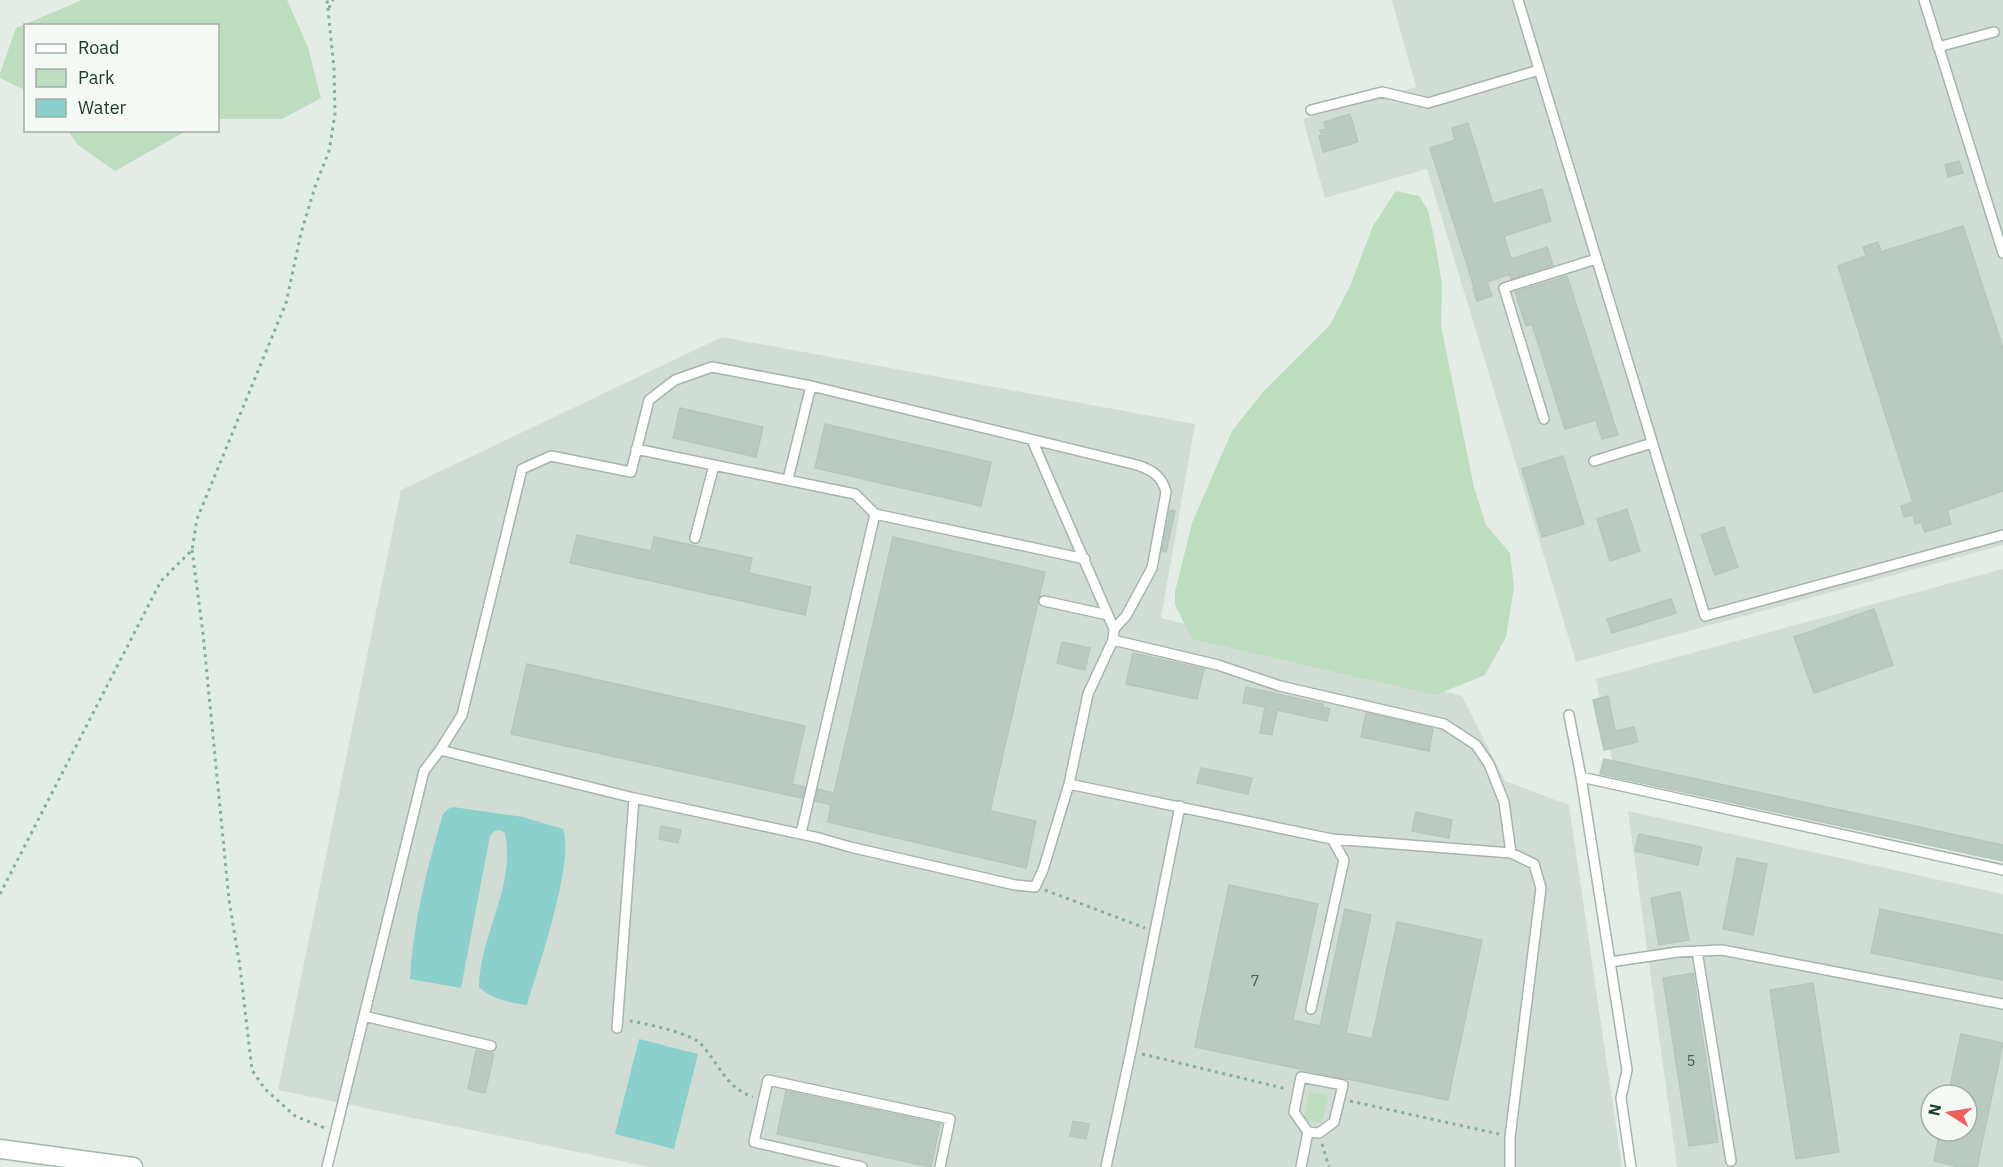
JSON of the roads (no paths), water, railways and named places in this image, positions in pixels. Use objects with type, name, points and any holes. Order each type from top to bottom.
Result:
[{"type":"street","points":[[0,1149],[133,1167]]},
{"type":"lane","points":[[1518,0],[1705,616],[2003,534]]},
{"type":"lane","points":[[1924,0],[2003,253]]},
{"type":"lane","points":[[1938,47],[1994,32]]},
{"type":"lane","points":[[1311,110],[1382,92],[1428,103],[1539,70]]},
{"type":"lane","points":[[1544,420],[1504,288],[1596,259]]},
{"type":"lane","points":[[327,1167],[423,771],[440,750],[462,715],[522,469],[551,456],[631,472],[649,400],[675,380],[712,367],[811,386],[1137,465],[1151,470],[1164,483],[1166,492],[1152,568],[1126,616],[1114,629]]},
{"type":"lane","points":[[788,479],[811,386]]},
{"type":"lane","points":[[440,750],[634,798],[801,833],[861,850],[1015,885],[1035,887],[1043,870],[1069,784],[1088,694],[1113,640],[1114,629],[1032,440]]},
{"type":"lane","points":[[1594,461],[1652,443]]},
{"type":"lane","points":[[636,449],[855,494],[875,514],[1085,559]]},
{"type":"lane","points":[[695,538],[714,465]]},
{"type":"lane","points":[[801,833],[875,514]]},
{"type":"lane","points":[[1044,601],[1108,615]]},
{"type":"lane","points":[[1113,640],[1218,664],[1280,686],[1444,724],[1476,745],[1489,764],[1504,802],[1511,853]]},
{"type":"lane","points":[[1569,716],[1581,777],[1627,1070],[1621,1098],[1631,1167]]},
{"type":"lane","points":[[1581,777],[2003,870]]},
{"type":"lane","points":[[1069,784],[1332,839],[1511,853],[1534,864],[1541,888],[1510,1137],[1510,1167]]},
{"type":"lane","points":[[617,1023],[634,798]]},
{"type":"lane","points":[[1106,1167],[1180,806]]},
{"type":"lane","points":[[1311,1009],[1344,860],[1332,839]]},
{"type":"lane","points":[[1610,962],[1678,952],[1722,950],[2003,1004]]},
{"type":"lane","points":[[1698,951],[1731,1161]]},
{"type":"lane","points":[[364,1016],[491,1046]]},
{"type":"lane","points":[[1301,1167],[1308,1132],[1294,1112],[1301,1077],[1343,1085],[1334,1122],[1319,1134],[1308,1132]]},
{"type":"lane","points":[[862,1167],[754,1142],[768,1080],[950,1119],[940,1167]]},
{"type":"water","points":[[453,807],[523,817],[563,829],[564,865],[560,889],[527,1005],[508,1002],[479,987],[485,948],[506,872],[505,833],[500,830],[494,831],[490,836],[461,988],[410,979],[414,937],[426,875],[443,814]]},
{"type":"water","points":[[639,1039],[698,1054],[674,1149],[615,1134]]}]
